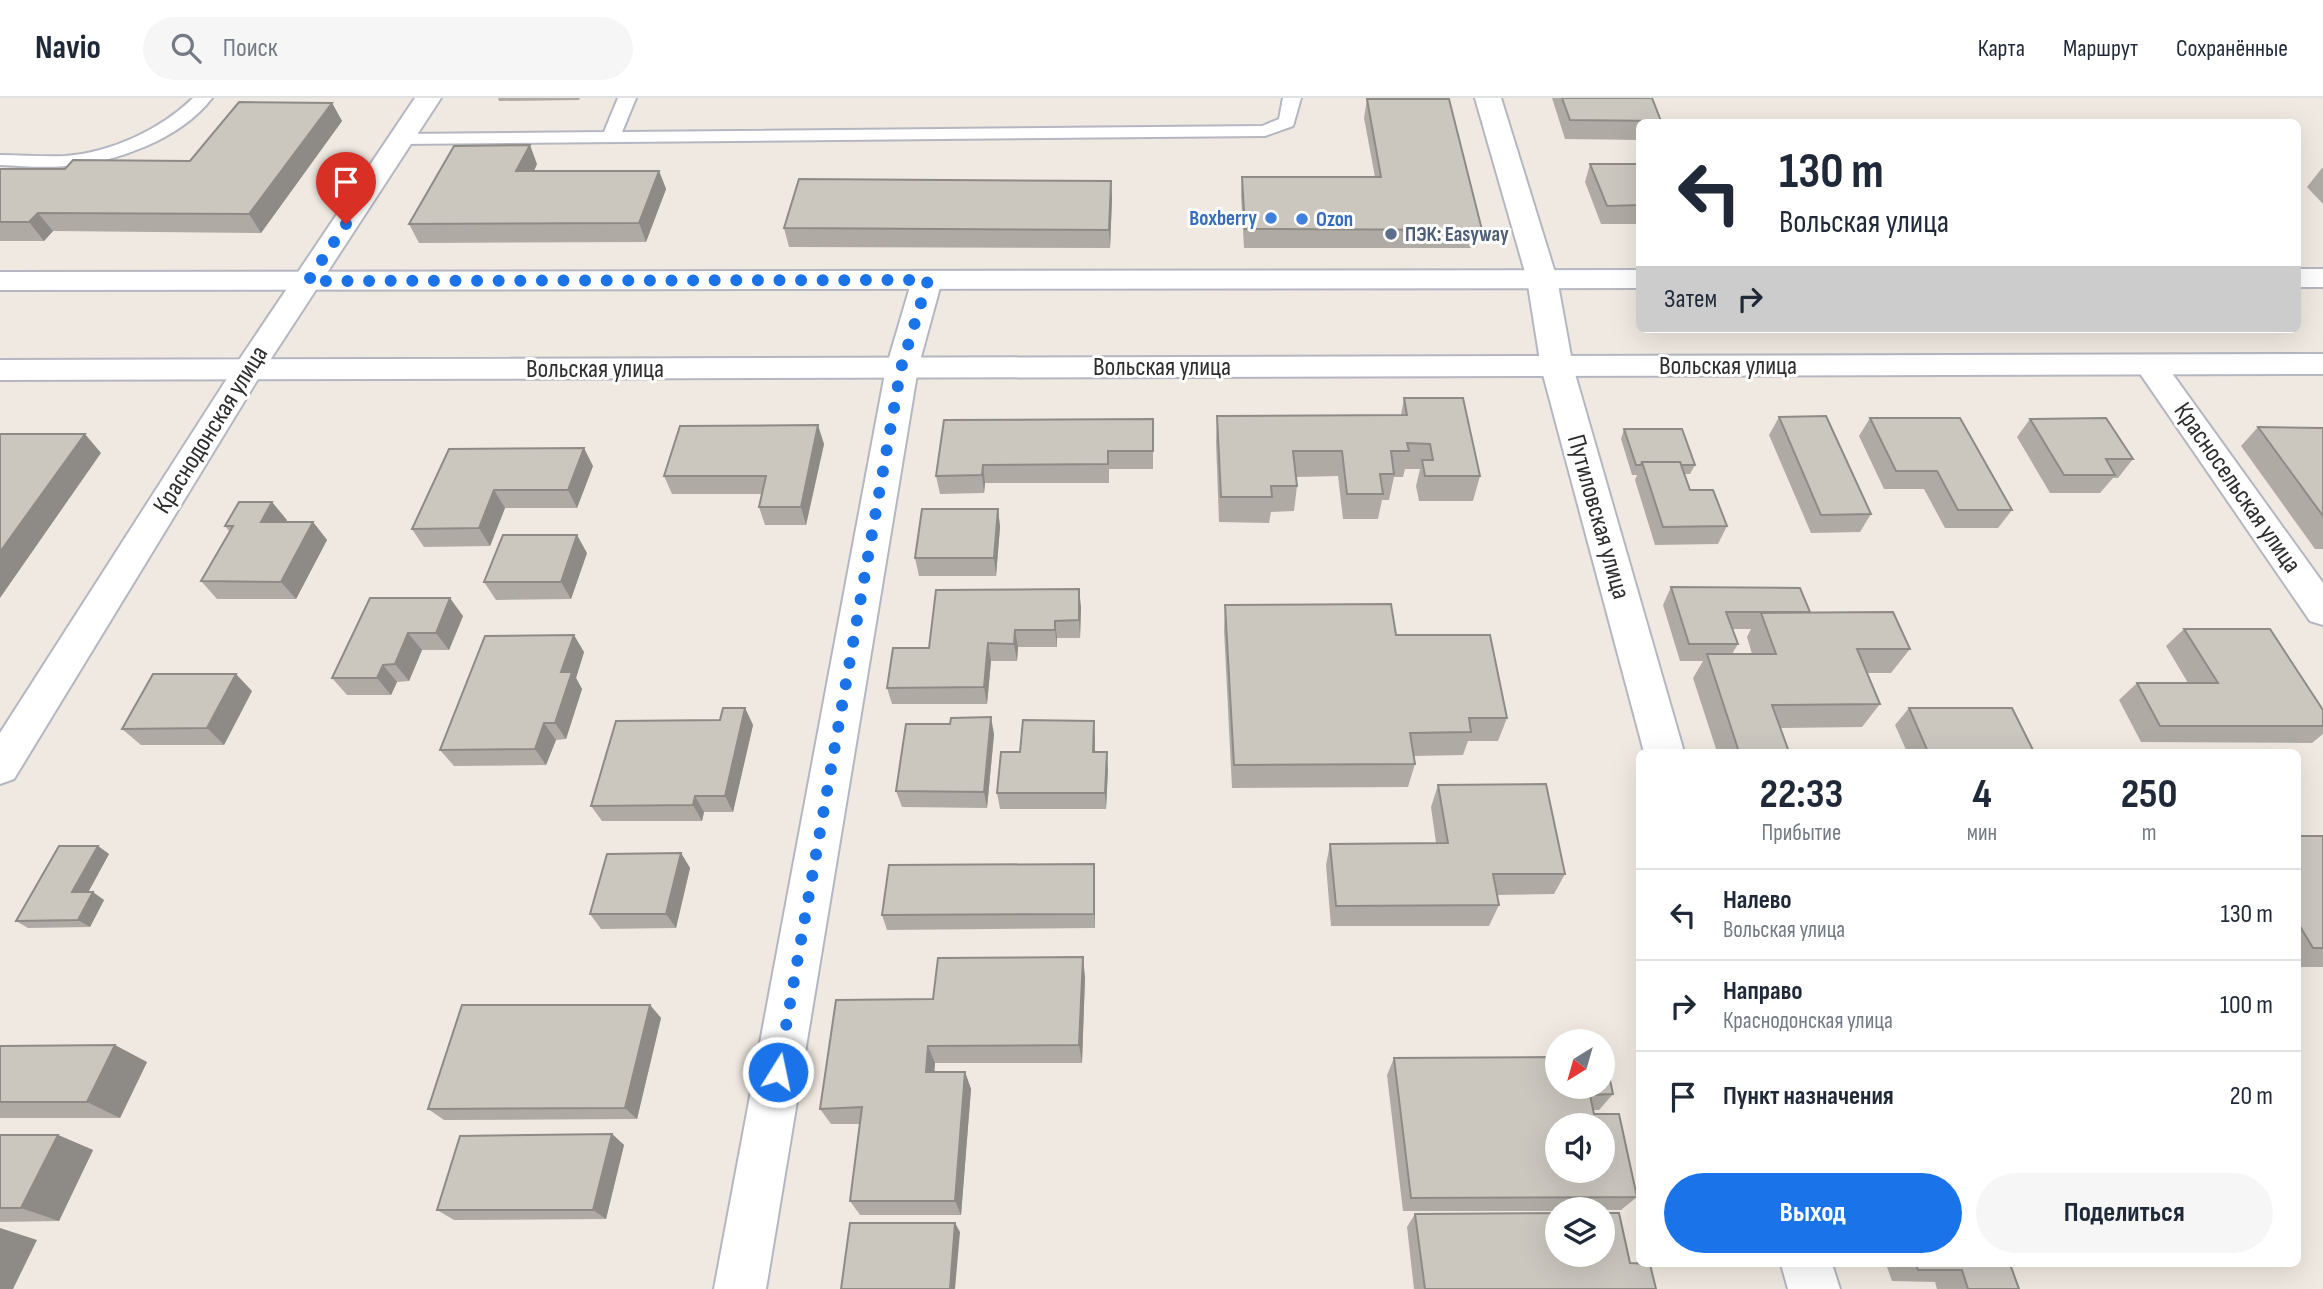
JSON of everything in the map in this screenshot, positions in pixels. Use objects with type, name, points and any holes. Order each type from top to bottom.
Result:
[{"type":"main road","name":"Краснодонская улица","points":[[0,766],[248,370],[428,98]]},
{"type":"main road","name":"Путиловская улица","points":[[1488,98],[1542,279],[1557,367],[1663,749]]},
{"type":"main road","points":[[2301,278],[2323,278]]},
{"type":"main road","points":[[0,281],[1636,279]]},
{"type":"main road","points":[[740,1289],[901,368],[928,280]]},
{"type":"main road","name":"Вольская улица","points":[[0,370],[2323,364]]},
{"type":"main road","name":"Красносельская улица","points":[[2150,365],[2323,611]]},
{"type":"main road","points":[[1808,1267],[1814,1289]]},
{"type":"lane","points":[[0,160],[67,161],[94,156],[160,131],[188,115],[203,98]]},
{"type":"lane","points":[[610,138],[627,98]]},
{"type":"lane","points":[[402,139],[1265,131],[1287,122],[1292,98]]},
{"type":"building","points":[[1562,98],[1652,98],[1660,119],[1636,121],[1570,120]]},
{"type":"building","points":[[1367,99],[1449,99],[1482,230],[1245,229],[1242,177],[1381,177]]},
{"type":"building","points":[[239,102],[332,103],[249,214],[38,213],[29,222],[0,222],[0,169],[65,169],[73,160],[190,161]]},
{"type":"building","points":[[530,145],[516,171],[659,171],[639,223],[409,224],[454,146]]},
{"type":"building","points":[[1590,164],[1636,164],[1636,205],[1607,206]]},
{"type":"building","points":[[799,179],[1111,181],[1109,230],[784,228]]},
{"type":"building","points":[[1404,398],[1463,398],[1480,476],[1425,476],[1422,460],[1433,460],[1430,444],[1407,443],[1409,451],[1391,451],[1394,474],[1380,474],[1383,494],[1347,494],[1342,451],[1293,451],[1297,486],[1271,486],[1272,497],[1221,497],[1217,416],[1407,415]]},
{"type":"building","points":[[1826,416],[1871,514],[1821,515],[1779,417]]},
{"type":"building","points":[[1870,418],[1960,418],[2012,510],[1958,510],[1937,471],[1896,471]]},
{"type":"building","points":[[2106,418],[2133,459],[2106,459],[2115,475],[2064,475],[2030,419]]},
{"type":"building","points":[[1153,419],[1153,451],[1108,451],[1108,464],[983,465],[982,475],[936,476],[944,420]]},
{"type":"building","points":[[818,425],[801,507],[759,507],[766,476],[664,476],[680,426]]},
{"type":"building","points":[[2258,427],[2323,428],[2323,516]]},
{"type":"building","points":[[1624,429],[1682,429],[1695,465],[1681,465],[1680,462],[1642,462],[1641,465],[1636,465]]},
{"type":"building","points":[[0,434],[85,434],[0,552]]},
{"type":"building","points":[[584,448],[568,490],[494,490],[479,528],[412,529],[449,449]]},
{"type":"building","points":[[1642,462],[1680,462],[1690,490],[1713,490],[1727,526],[1663,527]]},
{"type":"building","points":[[239,502],[272,502],[261,522],[313,522],[281,582],[201,581],[233,526],[225,526]]},
{"type":"building","points":[[922,509],[998,509],[994,558],[915,558]]},
{"type":"building","points":[[503,535],[577,535],[561,582],[484,582]]},
{"type":"building","points":[[1671,587],[1800,588],[1810,612],[1726,612],[1738,644],[1689,644]]},
{"type":"building","points":[[1079,589],[1079,620],[1055,621],[1055,630],[1015,630],[1014,644],[988,643],[984,687],[887,688],[893,648],[929,648],[936,590]]},
{"type":"building","points":[[370,598],[450,598],[436,633],[408,633],[395,664],[383,665],[377,678],[332,678]]},
{"type":"building","points":[[1391,604],[1396,635],[1490,635],[1507,718],[1469,718],[1471,732],[1410,733],[1415,764],[1234,765],[1225,605]]},
{"type":"building","points":[[1893,612],[1910,649],[1857,649],[1880,704],[1772,705],[1788,749],[1738,749],[1707,654],[1776,654],[1761,613]]},
{"type":"building","points":[[2184,629],[2270,629],[2323,710],[2323,726],[2160,726],[2137,683],[2218,683]]},
{"type":"building","points":[[574,635],[561,672],[572,672],[555,723],[544,723],[535,749],[440,750],[485,636]]},
{"type":"building","points":[[153,674],[236,674],[207,728],[122,729]]},
{"type":"building","points":[[723,708],[745,708],[725,796],[695,796],[693,805],[591,806],[616,721],[720,720]]},
{"type":"building","points":[[1909,708],[2012,708],[2032,749],[1927,749]]},
{"type":"building","points":[[991,717],[984,792],[896,791],[906,724],[950,724],[951,718]]},
{"type":"building","points":[[1023,720],[1094,721],[1093,752],[1107,752],[1105,793],[997,793],[1001,752],[1020,752]]},
{"type":"building","points":[[1546,784],[1565,874],[1493,874],[1499,905],[1336,906],[1330,844],[1448,843],[1438,785]]},
{"type":"building","points":[[2301,836],[2323,836],[2323,948],[2313,948],[2301,928]]},
{"type":"building","points":[[59,846],[98,846],[72,892],[93,892],[78,920],[16,921]]},
{"type":"building","points":[[681,853],[666,914],[590,914],[607,854]]},
{"type":"building","points":[[1094,864],[1094,914],[882,915],[889,865]]},
{"type":"building","points":[[1083,957],[1079,1045],[928,1046],[926,1072],[965,1072],[955,1201],[850,1201],[862,1107],[820,1109],[836,1000],[933,999],[938,958]]},
{"type":"building","points":[[462,1005],[650,1005],[625,1108],[428,1109]]},
{"type":"building","points":[[115,1045],[87,1102],[0,1102],[0,1046]]},
{"type":"building","points":[[1545,1057],[1545,1099],[1591,1099],[1594,1113],[1545,1113],[1545,1183],[1615,1183],[1615,1114],[1619,1114],[1636,1197],[1411,1198],[1394,1058]]},
{"type":"building","points":[[612,1134],[593,1210],[437,1210],[460,1136]]},
{"type":"building","points":[[0,1135],[58,1135],[21,1208],[0,1208]]},
{"type":"building","points":[[1545,1213],[1545,1267],[1615,1267],[1615,1213],[1619,1213],[1630,1263],[1636,1263],[1636,1267],[1651,1267],[1656,1289],[1425,1289],[1415,1214]]},
{"type":"building","points":[[850,1223],[955,1223],[950,1289],[841,1289]]},
{"type":"building","points":[[1917,1267],[2011,1267],[2019,1289],[1968,1289],[1962,1270],[1918,1270]]},
{"type":"place","name":"Boxberry","points":[[1271,218]]},
{"type":"place","name":"Ozon","points":[[1302,219]]},
{"type":"place","name":"ПЭК: Easyway","points":[[1391,234]]},
{"type":"route","points":[[346,224],[308,281],[928,280],[901,368],[778,1072]]}]
